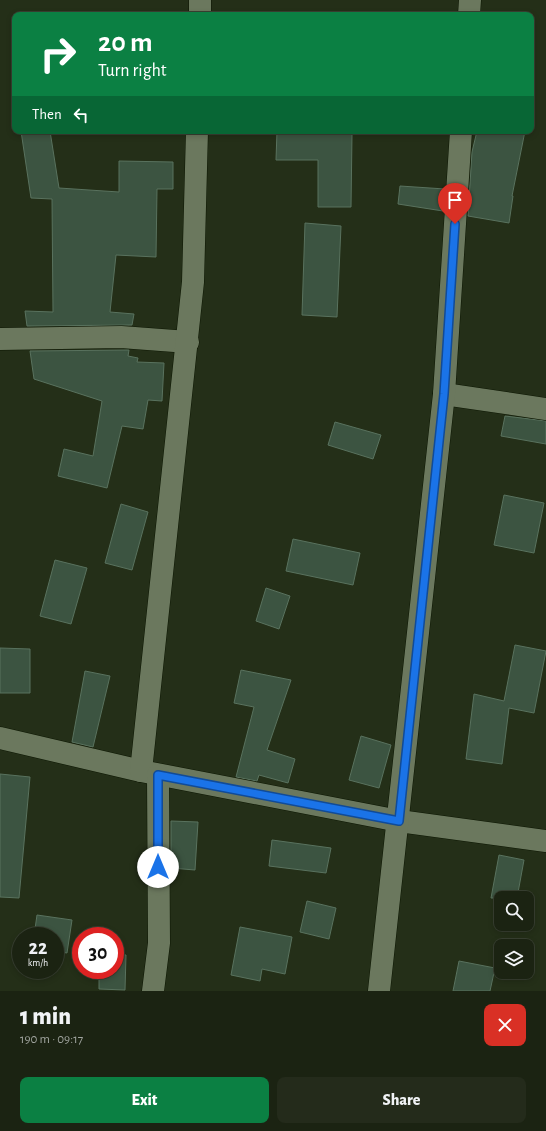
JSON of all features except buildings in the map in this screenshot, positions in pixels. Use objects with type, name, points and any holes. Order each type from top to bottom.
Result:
[{"type":"street","points":[[200,0],[200,12]]},
{"type":"street","points":[[469,12],[470,0]]},
{"type":"street","points":[[153,991],[158,943],[149,773],[193,282],[197,134]]},
{"type":"street","points":[[379,991],[399,821],[444,394],[461,134]]},
{"type":"street","points":[[0,339],[121,337],[188,342]]},
{"type":"street","points":[[444,394],[546,408]]},
{"type":"street","points":[[0,738],[149,773],[399,821],[546,841]]},
{"type":"route","points":[[158,867],[158,775],[399,821],[444,394],[455,224]]}]
